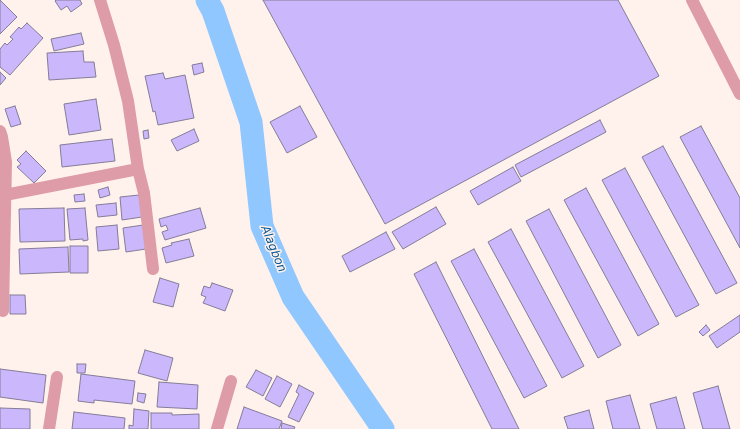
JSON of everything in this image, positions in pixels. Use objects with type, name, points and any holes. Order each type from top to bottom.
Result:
[{"type":"street","points":[[100,0],[114,45],[128,102],[138,169],[144,193],[153,269]]},
{"type":"street","points":[[692,0],[740,94]]},
{"type":"street","points":[[0,130],[6,162],[3,311]]},
{"type":"street","points":[[5,195],[138,169]]},
{"type":"street","points":[[49,429],[57,377]]},
{"type":"street","points":[[217,429],[231,381]]},
{"type":"building","points":[[0,0],[17,17],[0,34]]},
{"type":"building","points":[[80,0],[82,4],[71,12],[67,6],[61,10],[55,1]]},
{"type":"building","points":[[263,0],[618,0],[659,76],[385,224]]},
{"type":"building","points":[[27,23],[43,38],[10,75],[0,67],[0,49],[5,43],[7,45],[13,39],[10,37],[19,27],[21,29]]},
{"type":"building","points":[[81,33],[84,44],[54,51],[51,39]]},
{"type":"building","points":[[83,51],[84,62],[94,62],[96,77],[49,80],[47,53]]},
{"type":"building","points":[[202,63],[204,72],[194,75],[192,65]]},
{"type":"building","points":[[0,72],[6,78],[0,85]]},
{"type":"building","points":[[163,73],[165,79],[185,75],[194,118],[158,125],[155,111],[153,112],[145,76]]},
{"type":"building","points":[[96,99],[101,130],[69,135],[64,104]]},
{"type":"building","points":[[15,106],[21,124],[11,127],[5,109]]},
{"type":"building","points":[[300,106],[317,137],[287,153],[270,122]]},
{"type":"building","points":[[600,120],[606,132],[521,177],[515,165]]},
{"type":"building","points":[[701,126],[740,198],[740,248],[680,137]]},
{"type":"building","points":[[194,129],[199,141],[177,151],[171,140]]},
{"type":"building","points":[[148,130],[149,138],[144,139],[143,131]]},
{"type":"building","points":[[112,139],[115,161],[62,167],[60,145]]},
{"type":"building","points":[[663,146],[737,283],[716,294],[642,157]]},
{"type":"building","points":[[26,151],[46,171],[34,183],[17,167],[21,164],[17,160]]},
{"type":"building","points":[[513,167],[521,181],[478,205],[470,191]]},
{"type":"building","points":[[625,168],[699,305],[676,317],[602,180]]},
{"type":"building","points":[[108,187],[110,195],[100,198],[98,190]]},
{"type":"building","points":[[586,188],[659,324],[638,336],[564,200]]},
{"type":"building","points":[[84,194],[85,201],[75,202],[74,195]]},
{"type":"building","points":[[139,195],[142,217],[122,220],[120,197]]},
{"type":"building","points":[[116,203],[117,215],[98,217],[96,205]]},
{"type":"building","points":[[436,207],[446,224],[403,249],[392,232]]},
{"type":"building","points":[[64,208],[65,241],[20,242],[19,209]]},
{"type":"building","points":[[85,208],[88,240],[70,240],[67,209]]},
{"type":"building","points":[[200,208],[206,228],[165,240],[162,232],[168,230],[166,225],[161,227],[159,219]]},
{"type":"building","points":[[549,209],[621,345],[598,358],[526,221]]},
{"type":"building","points":[[117,225],[119,249],[98,251],[96,227]]},
{"type":"building","points":[[143,225],[146,249],[126,252],[123,228]]},
{"type":"building","points":[[511,229],[584,366],[562,378],[488,242]]},
{"type":"building","points":[[386,232],[395,249],[350,272],[342,256]]},
{"type":"building","points":[[189,239],[194,256],[166,263],[162,248],[172,245],[171,243]]},
{"type":"building","points":[[70,246],[88,246],[88,273],[70,273]]},
{"type":"building","points":[[68,247],[69,272],[20,274],[19,249]]},
{"type":"building","points":[[474,249],[547,386],[524,398],[451,261]]},
{"type":"building","points":[[436,262],[519,429],[492,429],[414,274]]},
{"type":"building","points":[[160,278],[179,284],[173,307],[153,302]]},
{"type":"building","points":[[212,283],[233,290],[225,311],[203,303],[206,297],[201,295],[204,286],[210,288]]},
{"type":"building","points":[[10,295],[25,295],[26,314],[10,314]]},
{"type":"building","points":[[740,315],[740,332],[717,348],[709,336]]},
{"type":"building","points":[[706,325],[710,330],[703,336],[699,332]]},
{"type":"building","points":[[145,350],[173,358],[167,381],[138,373]]},
{"type":"building","points":[[77,364],[86,364],[85,373],[77,373]]},
{"type":"building","points":[[0,369],[46,375],[43,403],[0,397]]},
{"type":"building","points":[[256,370],[272,378],[263,396],[246,387]]},
{"type":"building","points":[[81,374],[135,381],[132,404],[94,400],[94,403],[78,401]]},
{"type":"building","points":[[277,376],[292,384],[280,407],[265,399]]},
{"type":"building","points":[[159,382],[198,385],[197,409],[157,407]]},
{"type":"building","points":[[299,385],[314,393],[299,422],[288,417],[299,394],[296,392]]},
{"type":"building","points":[[718,386],[730,429],[703,429],[693,393]]},
{"type":"building","points":[[138,393],[146,394],[144,403],[137,401]]},
{"type":"building","points":[[630,395],[640,429],[613,429],[606,401]]},
{"type":"building","points":[[676,397],[685,429],[657,429],[650,404]]},
{"type":"building","points":[[244,407],[282,421],[279,429],[237,429]]},
{"type":"building","points":[[0,408],[30,409],[30,429],[0,429]]},
{"type":"building","points":[[134,409],[149,411],[148,429],[129,429],[129,425],[133,426]]},
{"type":"building","points":[[589,410],[594,429],[568,429],[564,417]]},
{"type":"building","points":[[74,412],[125,418],[124,429],[72,429]]},
{"type":"building","points":[[151,413],[172,413],[172,415],[199,414],[199,429],[151,429]]},
{"type":"building","points":[[282,423],[295,427],[294,429],[281,429]]},
{"type":"waterway","name":"Alagbon","points":[[207,0],[213,11],[251,122],[262,226],[293,297],[383,429]]}]
